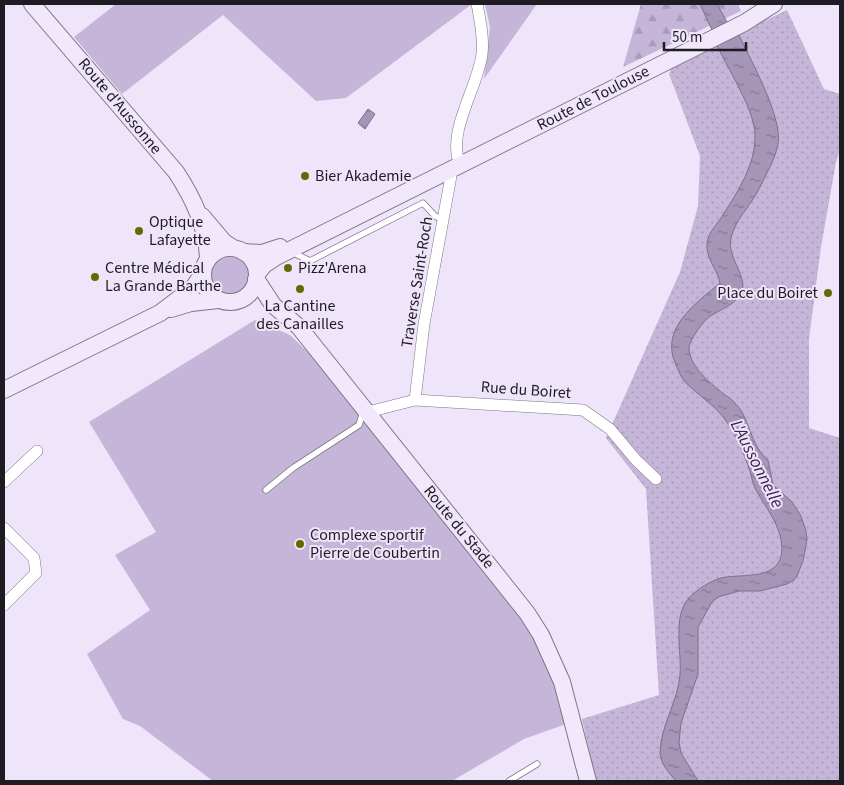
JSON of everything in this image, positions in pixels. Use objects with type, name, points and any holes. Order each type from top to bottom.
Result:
[{"type":"main road","name":"Route d'Aussonne","points":[[32,4],[176,172],[200,214],[224,242],[238,250]]},
{"type":"main road","name":"Route de Toulouse","points":[[748,21],[774,4]]},
{"type":"main road","name":"Route de Toulouse","points":[[256,276],[264,265],[290,251],[702,43],[788,4]]},
{"type":"main road","name":"Route de Toulouse","points":[[238,250],[262,253],[272,251],[411,186],[434,178]]},
{"type":"main road","name":"Route d'Aussonne","points":[[200,214],[205,266]]},
{"type":"main road","points":[[160,313],[193,288],[205,266],[222,250],[238,250],[253,261],[256,276],[251,292],[240,300]]},
{"type":"main road","points":[[205,266],[205,286],[218,300]]},
{"type":"main road","name":"Route du Stade","points":[[256,276],[273,305],[299,327],[510,591],[541,635],[562,682],[588,781]]},
{"type":"main road","points":[[4,390],[160,313],[191,304],[218,300],[225,302],[240,300],[273,305]]},
{"type":"street","name":"Traverse Saint-Roch","points":[[415,400],[424,324],[451,176],[457,158],[457,140],[479,69],[482,53],[482,36],[477,4]]},
{"type":"street","name":"Rue du Boiret","points":[[368,412],[415,400],[584,410],[610,429],[636,460],[656,479]]},
{"type":"street","points":[[4,482],[37,451]]},
{"type":"street","points":[[4,528],[34,558],[36,574],[4,605]]},
{"type":"lane","points":[[290,251],[310,261],[423,203],[435,216],[443,220]]},
{"type":"lane","points":[[266,490],[293,468],[359,425],[362,415],[368,412]]},
{"type":"lane","points":[[509,781],[537,764]]},
{"type":"green space","points":[[116,4],[472,4],[346,98],[316,101],[223,15],[122,94],[74,37]]},
{"type":"green space","points":[[485,4],[537,4],[484,79],[490,27]]},
{"type":"green space","points":[[641,4],[738,4],[741,11],[623,67]]},
{"type":"green space","points":[[787,10],[824,89],[840,94],[840,150],[836,162],[821,247],[809,339],[809,428],[840,438],[840,781],[596,781],[582,719],[659,695],[646,489],[606,438],[680,272],[698,206],[700,156],[669,74],[674,63]]},
{"type":"green space","points":[[230,257],[243,263],[249,276],[243,289],[230,295],[217,289],[211,276],[217,263]]},
{"type":"green space","name":"Complexe sportif Pierre de Coubertin","points":[[255,320],[290,335],[317,361],[530,629],[550,669],[569,723],[524,739],[452,781],[213,781],[140,726],[123,719],[87,654],[150,610],[115,555],[156,532],[89,422]]},
{"type":"water","points":[[700,4],[717,4],[727,22],[712,30]]},
{"type":"water","name":"L'Aussonnelle","points":[[737,31],[757,71],[770,103],[778,132],[778,144],[773,161],[756,195],[736,225],[731,238],[730,246],[741,275],[743,289],[734,302],[709,317],[703,323],[695,334],[689,348],[695,366],[704,377],[740,408],[757,447],[768,460],[773,485],[792,502],[801,516],[807,540],[803,561],[794,580],[787,584],[760,591],[739,591],[718,597],[712,602],[698,627],[698,674],[681,723],[679,742],[681,753],[698,781],[676,781],[663,764],[660,752],[663,732],[679,685],[679,624],[684,606],[696,592],[717,579],[759,574],[768,571],[780,559],[782,548],[779,532],[773,518],[755,487],[748,465],[728,423],[720,413],[684,380],[672,352],[672,340],[682,318],[720,283],[708,253],[708,238],[740,187],[753,156],[755,146],[754,125],[739,88],[715,41]]},
{"type":"water","points":[[368,109],[375,114],[365,129],[358,123]]},
{"type":"place","name":"Bier Akademie","points":[[305,176]]},
{"type":"place","name":"Optique Lafayette","points":[[139,231]]},
{"type":"place","name":"Pizz'Arena","points":[[288,268]]},
{"type":"place","name":"Centre Médical La Grande Barthe","points":[[95,277]]},
{"type":"place","name":"La Cantine des Canailles","points":[[300,289]]},
{"type":"place","name":"Place du Boiret","points":[[828,293]]},
{"type":"place","name":"Complexe sportif Pierre de Coubertin","points":[[300,544]]}]
